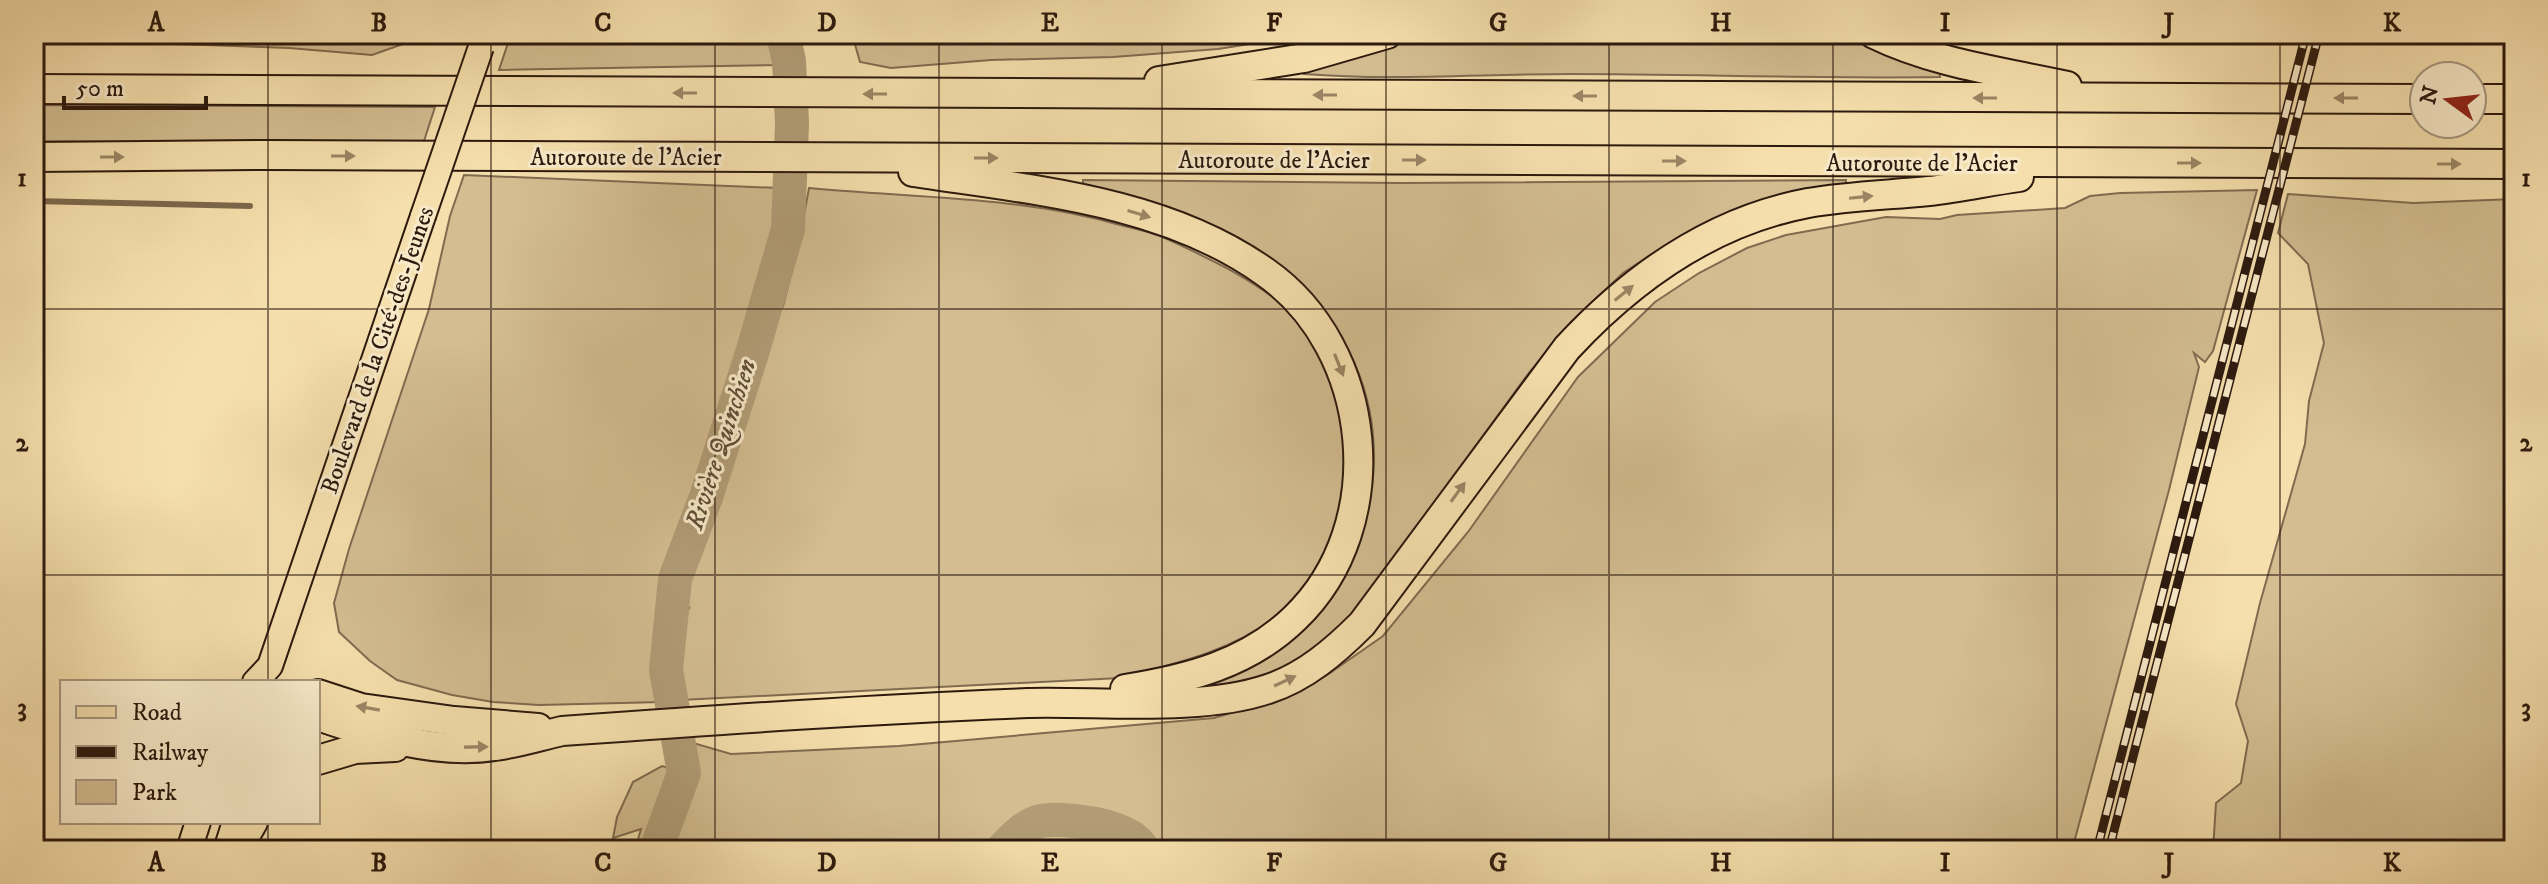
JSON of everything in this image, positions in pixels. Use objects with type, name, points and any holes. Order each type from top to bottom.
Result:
[{"type":"highway","points":[[1079,94],[1304,58],[1387,34]]},
{"type":"highway","points":[[1874,34],[1956,62],[2119,98]]},
{"type":"highway","points":[[34,89],[2408,99]]},
{"type":"highway","points":[[2488,99],[2514,99]]},
{"type":"highway","name":"Autoroute de l'Acier","points":[[34,157],[280,155],[2514,164]]},
{"type":"highway","points":[[816,158],[1075,198],[1142,215],[1200,237],[1242,257],[1286,289],[1319,328],[1345,379],[1357,433],[1356,493],[1352,520],[1333,571],[1296,618],[1256,649],[1207,671],[1154,684],[1029,703]]},
{"type":"highway","points":[[320,759],[355,749],[494,746],[562,731],[1029,703],[1143,703],[1221,698],[1269,689],[1316,664],[1341,645],[1370,614],[1567,348],[1599,313],[1629,287],[1694,244],[1754,218],[1808,203],[1932,190],[2111,162]]},
{"type":"highway","points":[[320,695],[361,708],[562,731]]},
{"type":"highway","points":[[320,717],[393,739],[433,745]]},
{"type":"highway","points":[[237,850],[252,824]]},
{"type":"main road","name":"Boulevard de la Cité-des-Jeunes","points":[[269,677],[483,40]]},
{"type":"main road","points":[[189,850],[197,824]]},
{"type":"main road","points":[[226,850],[234,824]]},
{"type":"green space","points":[[34,34],[415,34],[409,42],[372,55],[289,48],[34,43]]},
{"type":"green space","points":[[511,34],[774,34],[783,65],[499,70]]},
{"type":"green space","points":[[852,34],[1312,34],[1218,49],[891,68],[860,62]]},
{"type":"green space","points":[[1413,34],[1853,34],[1876,46],[1939,69],[1940,77],[1570,74],[1370,77],[1304,74],[1303,67]]},
{"type":"green space","points":[[34,105],[435,107],[423,144],[34,141]]},
{"type":"green space","points":[[464,175],[778,188],[778,223],[762,284],[783,306],[809,188],[966,199],[1043,208],[1082,215],[1167,239],[1234,272],[1267,293],[1295,317],[1321,355],[1343,423],[1346,470],[1343,503],[1325,559],[1296,598],[1259,628],[1202,655],[1120,678],[681,700],[672,665],[677,637],[689,608],[664,615],[661,632],[662,702],[539,705],[493,702],[397,680],[370,661],[339,632],[334,603],[429,309],[450,216]]},
{"type":"green space","points":[[1083,180],[1401,183],[1846,180],[1846,185],[1698,230],[1660,249],[1623,273],[1571,322],[1528,374],[1353,615],[1302,660],[1262,679],[1215,688],[1214,680],[1308,624],[1343,578],[1360,539],[1372,483],[1373,442],[1368,403],[1355,365],[1337,330],[1313,298],[1283,269],[1230,233],[1168,209],[1083,188]]},
{"type":"green space","points":[[2257,190],[2213,351],[2205,362],[2194,353],[2199,367],[2169,490],[2072,850],[635,850],[641,829],[613,838],[617,817],[633,782],[662,766],[693,775],[690,742],[731,754],[899,746],[1214,718],[1295,694],[1383,636],[1468,532],[1578,377],[1655,302],[1699,273],[1747,248],[1786,235],[1886,217],[1940,219],[1957,215],[2065,208],[2090,196],[2120,193]]},
{"type":"green space","points":[[2288,194],[2413,203],[2514,199],[2514,850],[2213,850],[2216,803],[2241,783],[2248,741],[2236,704],[2260,603],[2305,444],[2309,401],[2324,343],[2308,264],[2278,233]]},
{"type":"waterway","name":"Rivière Quinchien","points":[[656,850],[684,773],[666,670],[675,579],[706,497],[788,229],[792,123],[789,61],[783,34]]},
{"type":"waterway","points":[[34,201],[250,206]]},
{"type":"waterway","name":"Rivière Quinchien","points":[[1002,850],[1032,824],[1048,820],[1078,821],[1111,828],[1137,841],[1143,850]]},
{"type":"railway","points":[[2097,850],[2306,34]]},
{"type":"railway","points":[[2109,850],[2319,34]]}]
